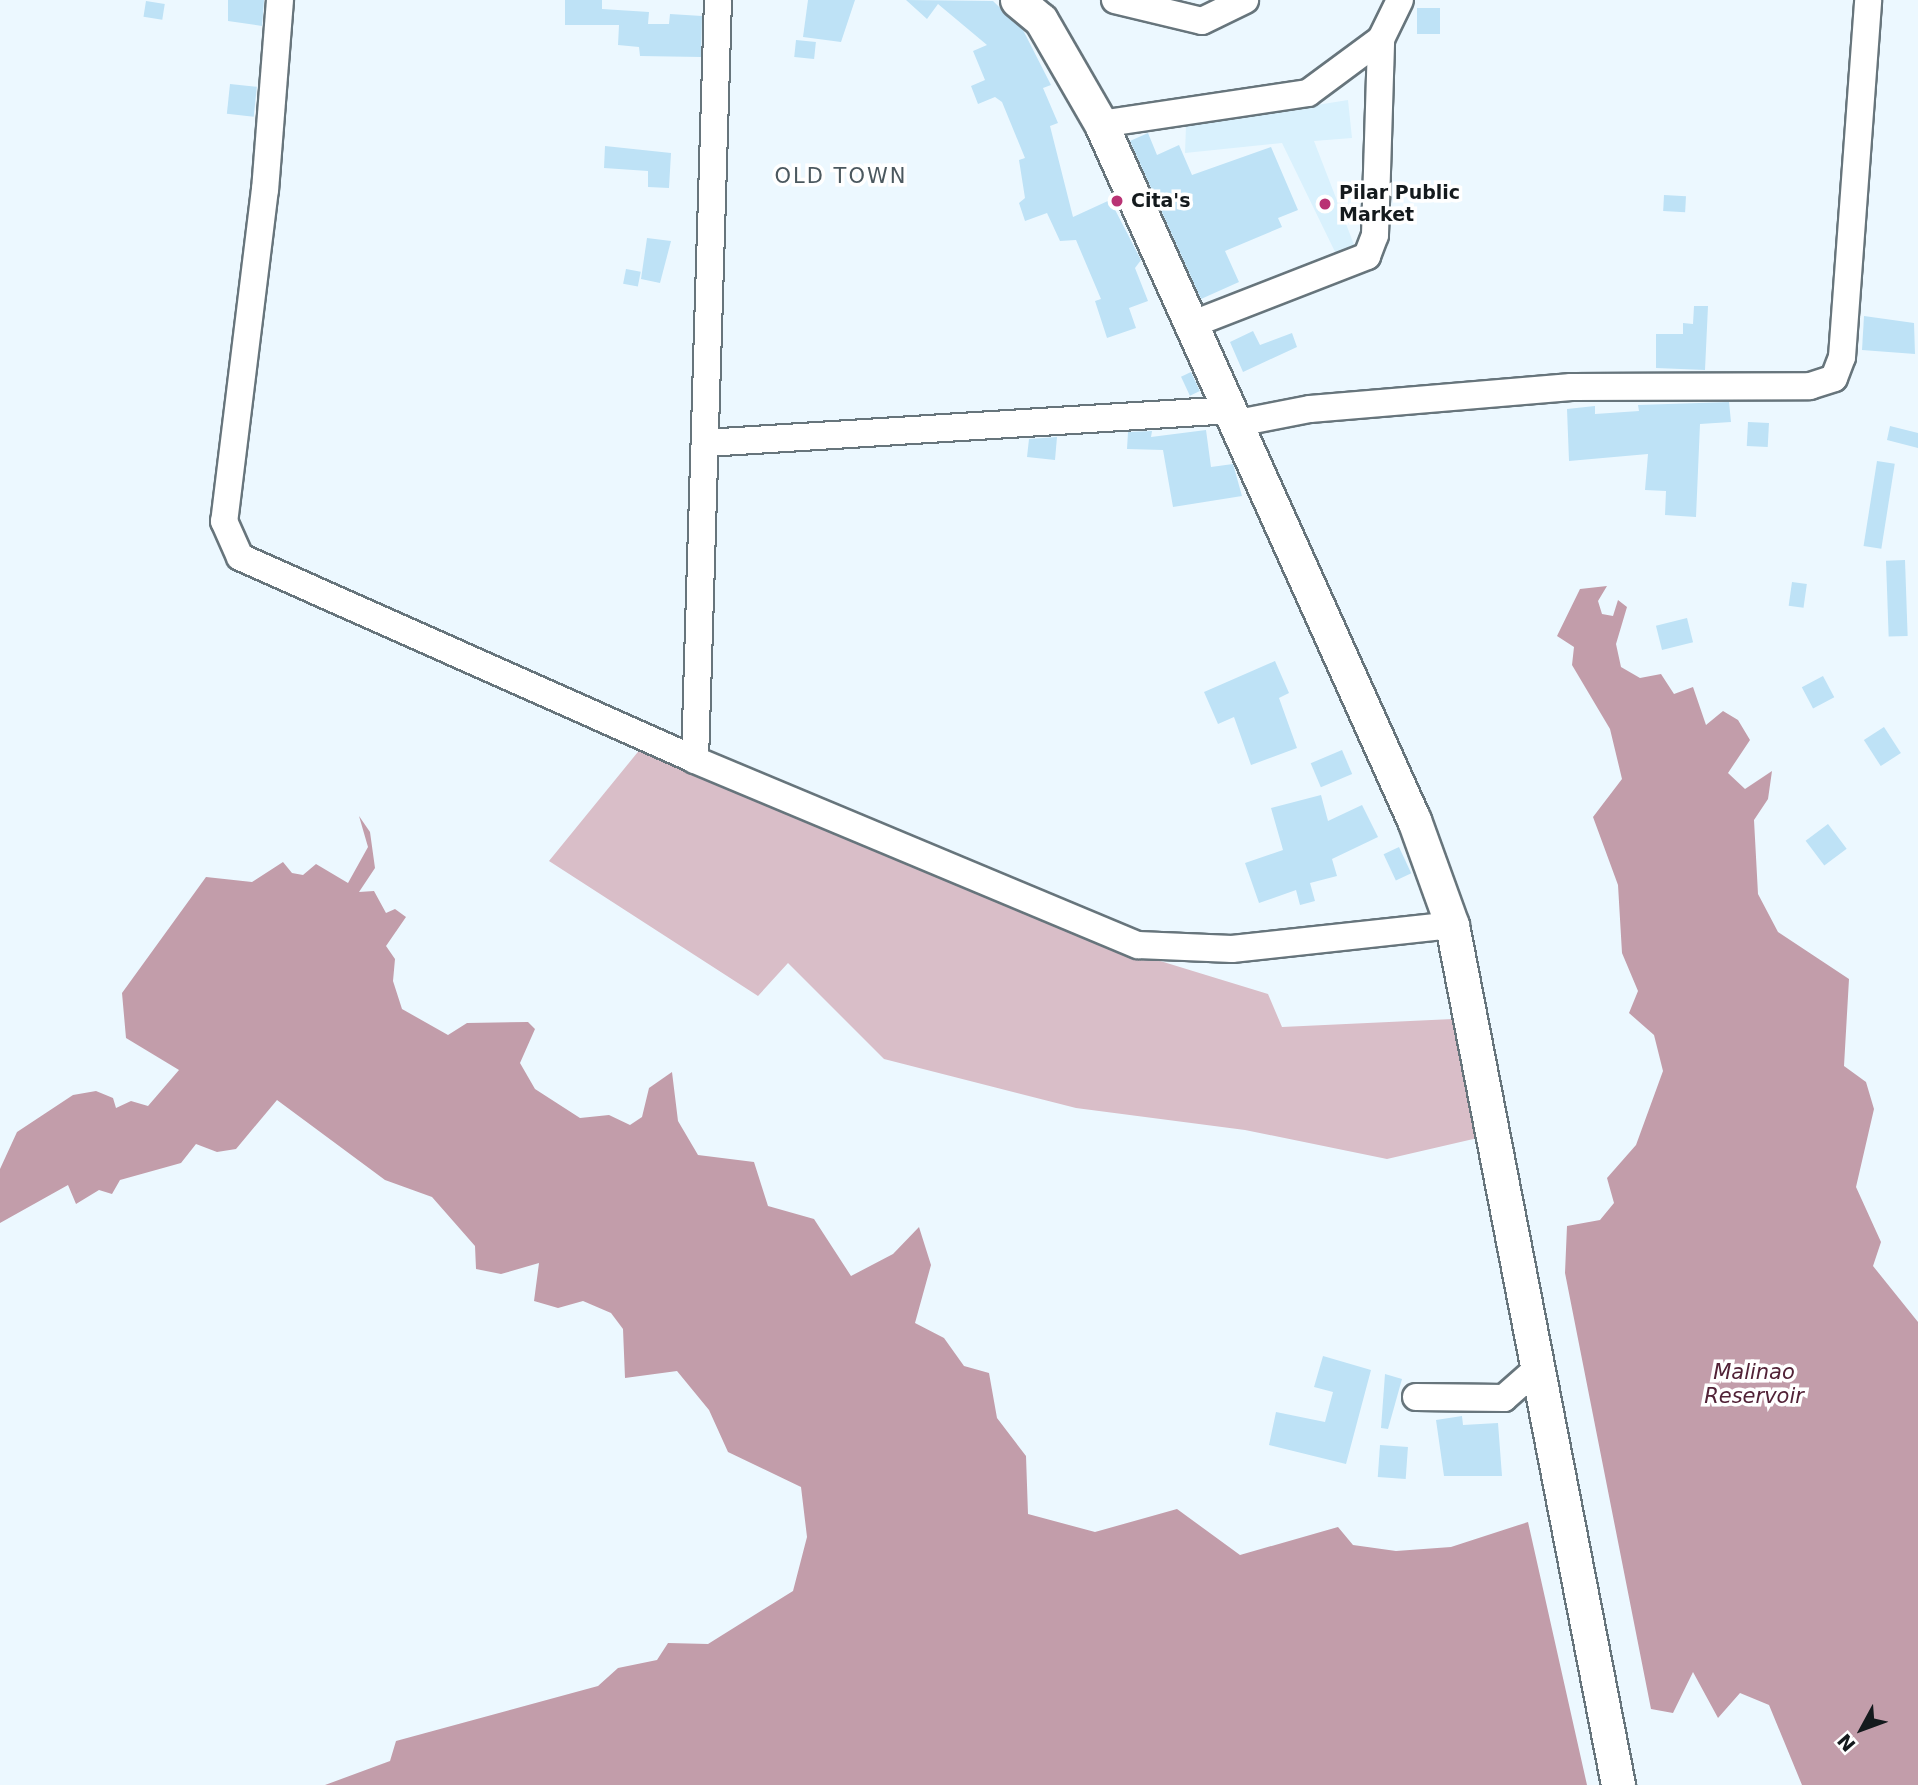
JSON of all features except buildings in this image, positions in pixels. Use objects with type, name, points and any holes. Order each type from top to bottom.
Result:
[{"type":"main road","points":[[1035,7],[1101,124],[1235,416],[1414,820],[1452,925],[1618,1785]]},
{"type":"street","points":[[281,0],[265,189],[224,521],[230,542],[240,557],[695,760],[1138,945],[1232,949],[1452,925]]},
{"type":"street","points":[[695,760],[719,0]]},
{"type":"street","points":[[1115,0],[1202,22],[1245,0]]},
{"type":"street","points":[[1193,324],[1367,256],[1375,235],[1381,39],[1400,0]]},
{"type":"street","points":[[706,443],[1235,416],[1571,387],[1811,386],[1834,378],[1842,357],[1868,0]]},
{"type":"street","points":[[1101,124],[1308,93],[1381,39]]},
{"type":"street","points":[[1416,1397],[1504,1398],[1538,1368]]},
{"type":"shaded area","name":"Pilar Public Market","points":[[1348,100],[1352,138],[1314,141],[1358,255],[1338,258],[1282,143],[1185,153],[1186,126]]},
{"type":"shaded area","points":[[646,742],[1121,949],[1268,994],[1282,1027],[1453,1019],[1482,1137],[1387,1159],[1245,1130],[1076,1108],[884,1059],[788,963],[758,996],[549,861]]},
{"type":"water","name":"Malinao Reservoir","points":[[1607,586],[1598,601],[1602,614],[1613,616],[1618,600],[1627,607],[1616,644],[1621,667],[1640,678],[1661,674],[1674,694],[1693,687],[1706,725],[1723,711],[1738,720],[1750,740],[1728,773],[1745,789],[1772,771],[1768,799],[1754,820],[1758,894],[1778,932],[1849,979],[1844,1066],[1866,1082],[1874,1109],[1856,1187],[1881,1242],[1873,1266],[1918,1322],[1918,1785],[1802,1785],[1769,1705],[1740,1693],[1718,1718],[1693,1672],[1673,1713],[1651,1709],[1565,1273],[1567,1226],[1600,1220],[1614,1203],[1607,1178],[1636,1145],[1663,1071],[1654,1035],[1629,1013],[1638,991],[1622,953],[1618,885],[1593,817],[1622,779],[1610,729],[1572,665],[1574,647],[1557,636],[1580,589]]},
{"type":"water","points":[[359,816],[370,832],[375,868],[359,892],[374,891],[386,913],[395,909],[406,917],[386,946],[395,959],[393,981],[402,1009],[448,1035],[467,1023],[528,1022],[535,1029],[520,1063],[535,1089],[580,1118],[609,1115],[630,1125],[642,1117],[649,1088],[672,1072],[678,1121],[698,1155],[754,1162],[768,1206],[814,1219],[851,1276],[893,1254],[919,1227],[931,1265],[915,1323],[944,1338],[964,1366],[989,1373],[997,1418],[1026,1456],[1028,1514],[1095,1532],[1177,1509],[1240,1555],[1338,1527],[1353,1545],[1396,1551],[1451,1547],[1528,1522],[1587,1785],[325,1785],[390,1761],[396,1741],[598,1686],[618,1668],[657,1660],[668,1643],[708,1644],[793,1591],[807,1537],[801,1487],[728,1452],[709,1410],[677,1371],[625,1378],[623,1329],[611,1313],[583,1301],[558,1308],[534,1301],[539,1263],[501,1274],[476,1269],[475,1246],[432,1197],[385,1180],[277,1100],[236,1149],[217,1152],[196,1144],[181,1163],[120,1180],[112,1194],[99,1190],[76,1204],[68,1185],[0,1223],[0,1169],[17,1132],[73,1095],[96,1091],[113,1098],[116,1108],[131,1101],[148,1106],[179,1070],[126,1038],[122,993],[206,877],[252,882],[283,862],[292,873],[303,875],[316,864],[348,883],[368,847]]},
{"type":"place","name":"Cita's","points":[[1117,201]]},
{"type":"place","name":"Pilar Public Market","points":[[1325,204]]},
{"type":"district","name":"OLD TOWN","points":[[841,176]]}]
